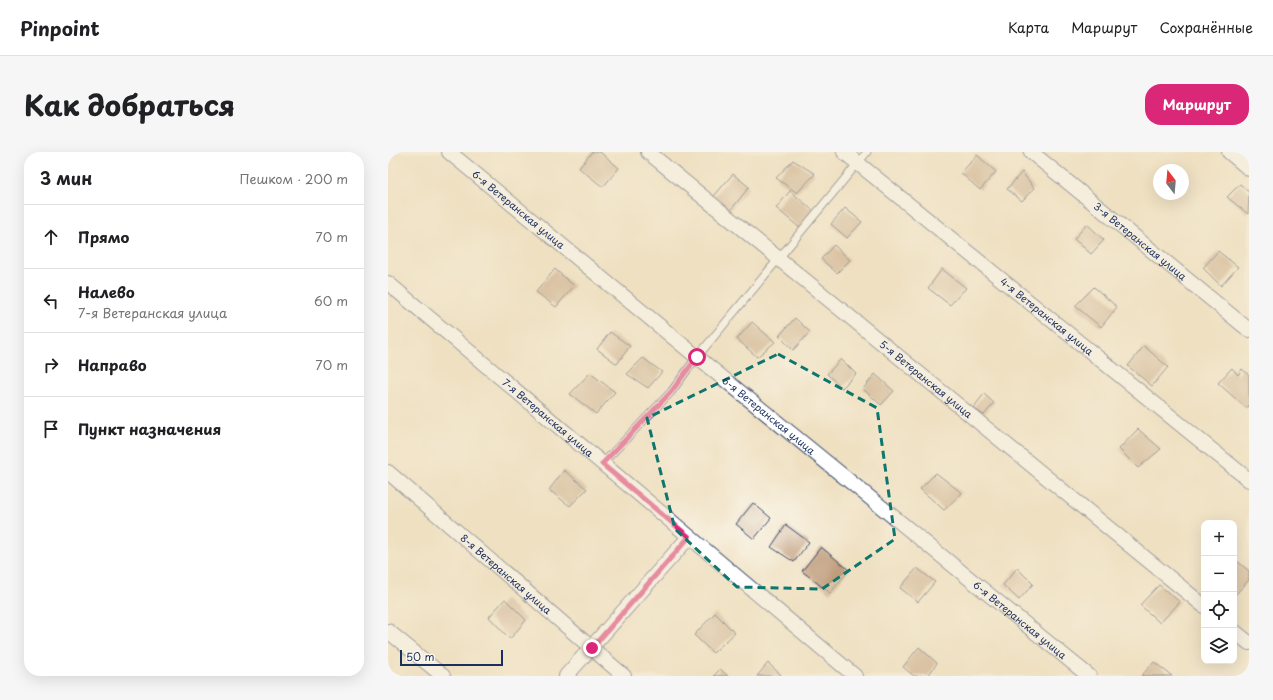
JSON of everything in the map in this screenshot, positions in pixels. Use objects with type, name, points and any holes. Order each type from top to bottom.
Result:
[{"type":"street","name":"6-я Ветеранская улица","points":[[449,152],[697,357],[1090,676]]},
{"type":"street","name":"5-я Ветеранская улица","points":[[648,152],[1201,604]]},
{"type":"street","name":"4-я Ветеранская улица","points":[[844,152],[1249,480]]},
{"type":"street","name":"3-я Ветеранская улица","points":[[1031,152],[1249,330]]},
{"type":"street","points":[[1229,152],[1249,169]]},
{"type":"street","name":"7-я Ветеранская улица","points":[[388,283],[855,676]]},
{"type":"street","name":"8-я Ветеранская улица","points":[[388,472],[624,676]]},
{"type":"street","points":[[566,676],[689,537]]},
{"type":"street","points":[[388,631],[443,676]]},
{"type":"street","points":[[1237,633],[1249,643]]},
{"type":"lane","points":[[602,464],[671,392],[697,357],[779,260],[867,152]]},
{"type":"highlighted area","points":[[778,354],[877,408],[895,539],[822,589],[737,587],[675,529],[647,418]]},
{"type":"building","points":[[592,152],[600,152],[619,168],[603,187],[579,168]]},
{"type":"building","points":[[977,155],[996,172],[980,190],[961,173]]},
{"type":"building","points":[[793,160],[815,174],[797,193],[776,178]]},
{"type":"building","points":[[1022,172],[1034,188],[1022,201],[1007,189]]},
{"type":"building","points":[[733,174],[749,187],[730,211],[714,196]]},
{"type":"building","points":[[1240,184],[1249,192],[1248,214],[1227,197]]},
{"type":"building","points":[[790,191],[815,212],[801,229],[776,208]]},
{"type":"building","points":[[845,208],[862,222],[847,238],[831,224]]},
{"type":"building","points":[[1087,224],[1104,240],[1091,254],[1074,239]]},
{"type":"building","points":[[834,245],[850,260],[837,273],[821,259]]},
{"type":"building","points":[[1218,251],[1238,267],[1221,286],[1203,268]]},
{"type":"building","points":[[555,269],[574,286],[556,307],[536,292]]},
{"type":"building","points":[[942,269],[966,288],[950,305],[928,288]]},
{"type":"building","points":[[1094,287],[1117,307],[1101,327],[1075,306]]},
{"type":"building","points":[[795,318],[810,332],[793,350],[779,336]]},
{"type":"building","points":[[752,322],[775,342],[757,357],[737,339]]},
{"type":"building","points":[[610,332],[630,346],[617,364],[597,349]]},
{"type":"building","points":[[1144,346],[1168,367],[1152,386],[1128,366]]},
{"type":"building","points":[[643,358],[662,372],[648,388],[627,374]]},
{"type":"building","points":[[841,359],[856,374],[842,388],[827,374]]},
{"type":"building","points":[[1232,368],[1238,375],[1242,369],[1249,375],[1249,406],[1246,408],[1218,383]]},
{"type":"building","points":[[590,373],[615,392],[596,414],[570,394]]},
{"type":"building","points":[[875,374],[894,391],[881,405],[863,389]]},
{"type":"building","points":[[984,394],[994,403],[984,415],[973,408]]},
{"type":"building","points":[[1138,429],[1161,449],[1138,468],[1119,449]]},
{"type":"building","points":[[564,470],[587,489],[570,506],[549,490]]},
{"type":"building","points":[[936,473],[962,493],[944,510],[920,489]]},
{"type":"building","points":[[753,503],[771,518],[754,539],[736,524]]},
{"type":"building","points":[[786,525],[809,542],[794,562],[771,547]]},
{"type":"building","points":[[821,547],[849,570],[830,593],[802,571]]},
{"type":"building","points":[[1237,561],[1249,571],[1249,580],[1237,593]]},
{"type":"building","points":[[917,568],[935,582],[918,602],[900,588]]},
{"type":"building","points":[[1017,568],[1033,584],[1019,600],[1003,585]]},
{"type":"building","points":[[1159,585],[1180,602],[1160,623],[1140,605]]},
{"type":"building","points":[[505,599],[526,620],[510,639],[489,617]]},
{"type":"building","points":[[715,613],[735,633],[713,653],[694,635]]},
{"type":"building","points":[[919,647],[937,663],[928,676],[914,676],[903,667]]},
{"type":"building","points":[[1154,662],[1172,676],[1141,676]]},
{"type":"building","points":[[768,663],[782,676],[757,676]]},
{"type":"building","points":[[720,669],[728,676],[714,676]]},
{"type":"route","points":[[592,648],[689,537],[602,464],[671,392],[697,357]]}]
